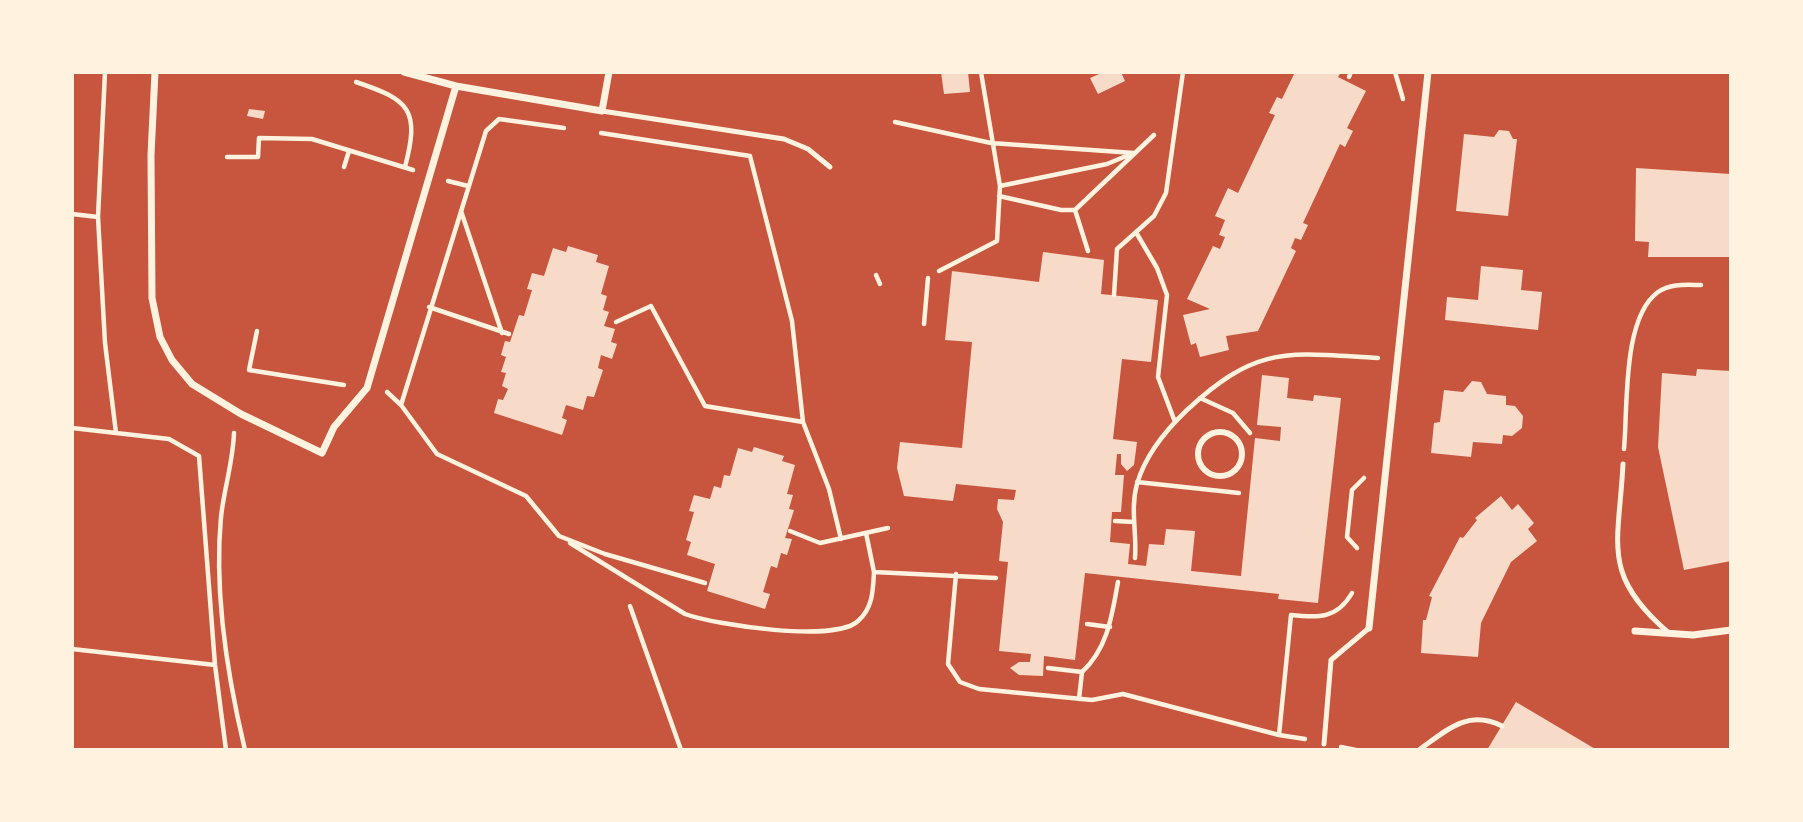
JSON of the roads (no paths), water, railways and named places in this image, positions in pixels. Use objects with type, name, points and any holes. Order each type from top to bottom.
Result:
[{"type":"street","points":[[155,72],[151,168],[155,320],[172,360],[191,384],[241,414],[321,453],[334,426],[367,388],[456,86]]},
{"type":"street","points":[[404,72],[456,86],[602,111],[609,72]]},
{"type":"street","points":[[1369,628],[1428,72]]},
{"type":"street","points":[[1217,432],[1236,438],[1242,453],[1237,468],[1223,475],[1205,470],[1198,455],[1203,440],[1217,432]]},
{"type":"street","points":[[1635,631],[1693,635],[1731,630]]},
{"type":"lane","points":[[602,111],[753,133],[795,143],[830,167]]},
{"type":"lane","points":[[1623,464],[1619,565],[1624,582],[1641,605],[1671,634]]},
{"type":"lane","points":[[1324,744],[1331,660],[1369,628]]},
{"type":"lane","points":[[1419,750],[1465,720],[1485,718],[1502,726]]}]
